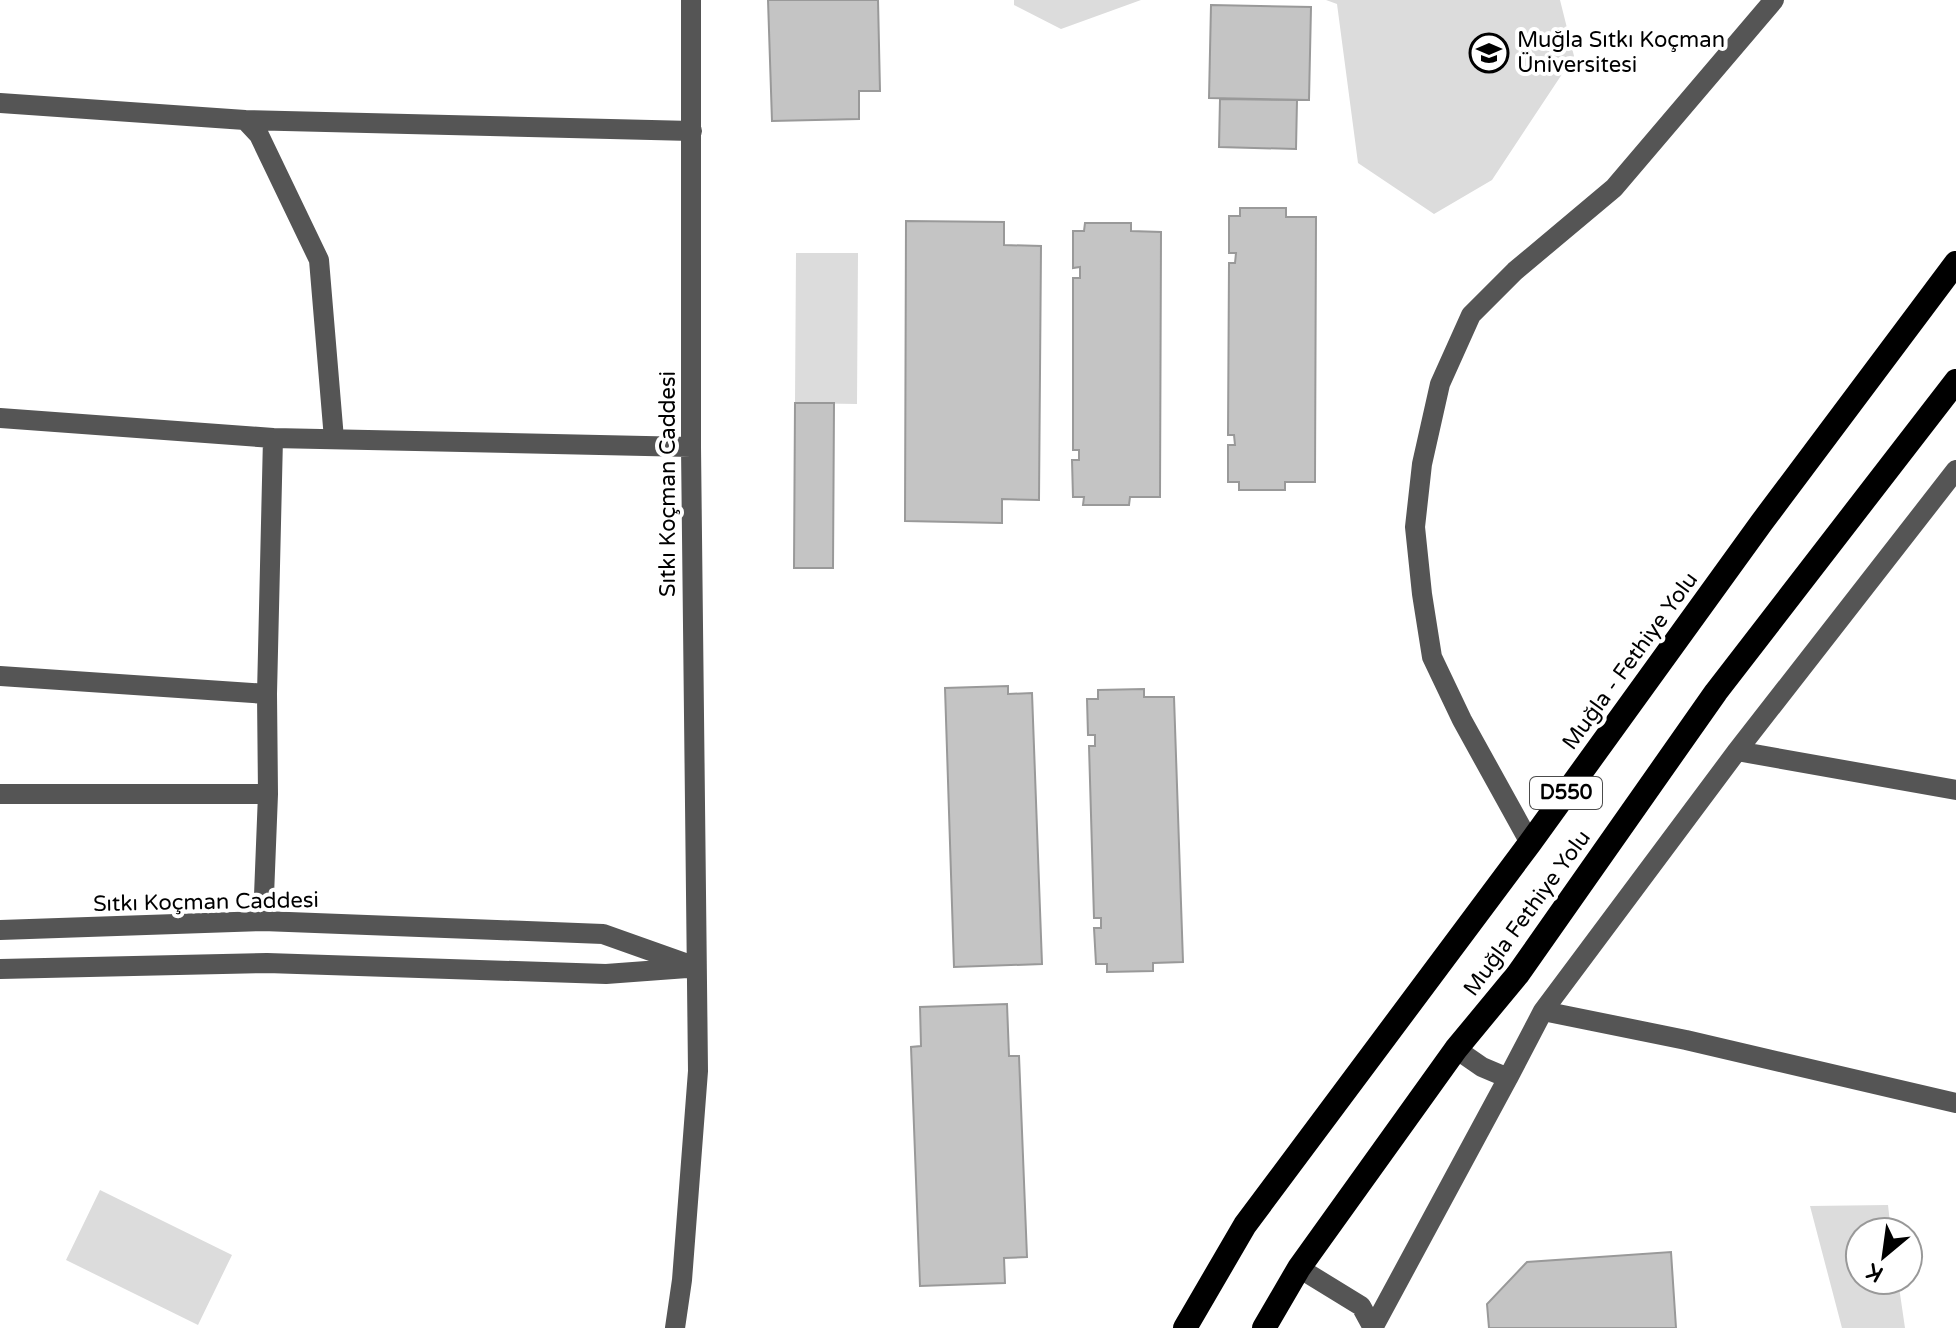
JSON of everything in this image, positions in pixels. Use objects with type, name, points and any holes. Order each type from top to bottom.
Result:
[{"type":"highway","name":"Muğla - Fethiye Yolu","points":[[1185,1328],[1245,1225],[1956,263]]},
{"type":"highway","name":"Muğla Fethiye Yolu","points":[[1264,1328],[1299,1268],[1456,1049],[1518,974],[1716,692],[1956,381]]},
{"type":"street","name":"Sıtkı Koçman Caddesi","points":[[675,1328],[682,1280],[698,1071],[691,447],[691,0]]},
{"type":"street","points":[[1530,843],[1462,720],[1432,657],[1415,527],[1422,464],[1440,384],[1471,315],[1515,271],[1614,188],[1774,0]]},
{"type":"street","points":[[0,103],[245,120],[692,131]]},
{"type":"street","points":[[245,120],[259,135],[319,260],[334,439]]},
{"type":"street","points":[[0,418],[273,438],[691,447]]},
{"type":"street","points":[[263,921],[273,438]]},
{"type":"street","points":[[1373,1328],[1543,1011],[1737,751],[1956,470]]},
{"type":"street","points":[[0,676],[267,694]]},
{"type":"street","points":[[1737,751],[1956,790]]},
{"type":"street","points":[[0,794],[268,794]]},
{"type":"street","name":"Sıtkı Koçman Caddesi","points":[[0,930],[263,921],[603,934],[696,967]]},
{"type":"street","points":[[0,969],[267,963],[606,974],[696,967]]},
{"type":"street","points":[[1543,1011],[1686,1040],[1956,1103]]},
{"type":"street","points":[[1456,1049],[1482,1067],[1508,1078]]},
{"type":"street","points":[[1299,1268],[1361,1306],[1373,1328]]},
{"type":"shaded area","points":[[1014,0],[1141,0],[1061,29],[1014,5]]},
{"type":"shaded area","name":"Muğla Sıtkı Koçman Üniversitesi","points":[[1326,0],[1560,0],[1574,56],[1492,180],[1434,214],[1358,163],[1337,4]]},
{"type":"shaded area","points":[[796,253],[858,253],[857,404],[795,403]]},
{"type":"shaded area","points":[[100,1190],[232,1255],[198,1325],[66,1260]]},
{"type":"shaded area","points":[[1888,1205],[1889,1216],[1844,1216],[1844,1296],[1900,1296],[1905,1328],[1842,1328],[1810,1206]]},
{"type":"building","points":[[768,0],[878,0],[880,91],[859,91],[859,119],[772,121]]},
{"type":"building","points":[[1211,5],[1311,7],[1309,100],[1209,98]]},
{"type":"building","points":[[1220,99],[1297,100],[1296,149],[1219,147]]},
{"type":"building","points":[[1240,208],[1286,208],[1286,217],[1316,217],[1315,482],[1285,482],[1285,490],[1239,490],[1239,482],[1228,482],[1228,445],[1235,445],[1234,435],[1228,435],[1229,263],[1235,263],[1236,253],[1229,253],[1229,216],[1240,216]]},
{"type":"building","points":[[906,221],[1004,222],[1004,245],[1041,246],[1039,500],[1002,499],[1002,523],[905,521]]},
{"type":"building","points":[[1085,223],[1131,223],[1131,231],[1161,232],[1160,497],[1130,497],[1129,505],[1083,505],[1084,497],[1073,497],[1072,460],[1079,460],[1079,450],[1073,450],[1073,278],[1080,278],[1080,267],[1073,268],[1073,231],[1084,231]]},
{"type":"building","points":[[795,403],[834,403],[833,568],[794,568]]},
{"type":"building","points":[[1008,686],[1008,694],[1032,693],[1042,964],[954,967],[945,688]]},
{"type":"building","points":[[1144,689],[1144,697],[1174,697],[1183,962],[1153,963],[1153,971],[1107,972],[1107,964],[1096,964],[1094,928],[1101,928],[1101,918],[1094,918],[1089,746],[1095,746],[1095,735],[1088,735],[1087,699],[1098,699],[1098,690]]},
{"type":"building","points":[[1007,1004],[1009,1056],[1019,1056],[1027,1257],[1004,1258],[1005,1283],[920,1286],[911,1047],[921,1046],[920,1007]]},
{"type":"building","points":[[1671,1252],[1676,1328],[1489,1328],[1487,1304],[1527,1262]]},
{"type":"place","name":"Muğla Sıtkı Koçman Üniversitesi","points":[[1489,53]]}]
